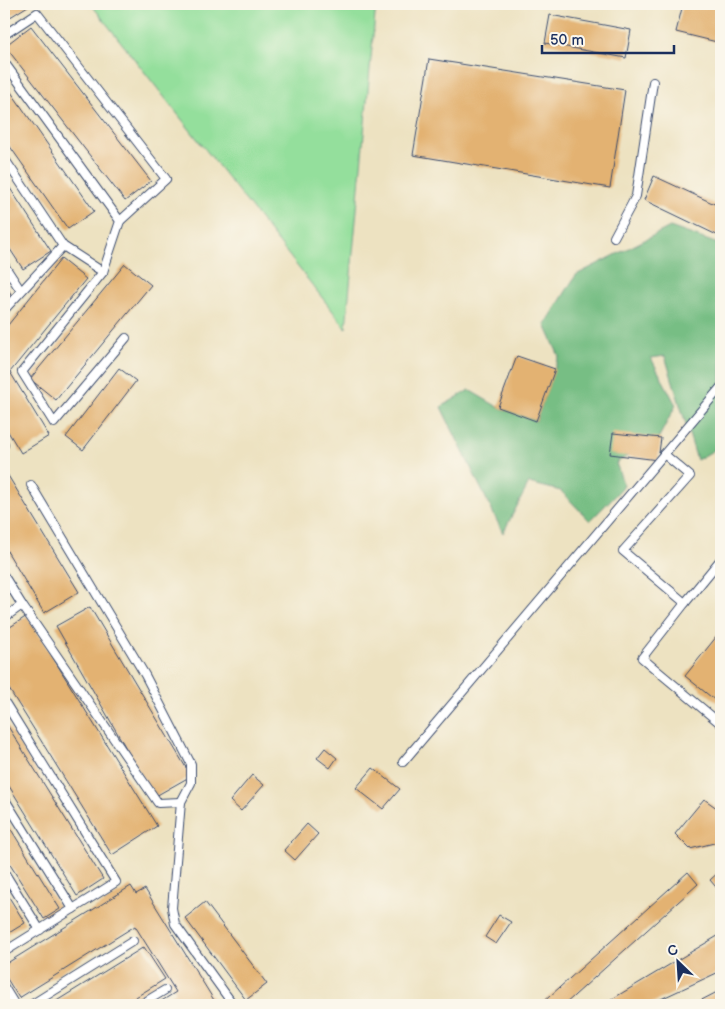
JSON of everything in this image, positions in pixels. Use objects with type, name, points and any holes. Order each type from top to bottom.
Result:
[{"type":"lane","points":[[4,35],[38,13],[166,179],[120,221],[103,272],[22,372],[54,423],[126,338]]},
{"type":"lane","points":[[4,62],[120,221]]},
{"type":"lane","points":[[614,236],[636,196],[653,82]]},
{"type":"lane","points":[[4,158],[63,246],[103,272]]},
{"type":"lane","points":[[4,310],[63,246]]},
{"type":"lane","points":[[4,265],[21,292]]},
{"type":"lane","points":[[403,762],[721,387]]},
{"type":"lane","points":[[664,454],[690,476],[623,551],[685,604]]},
{"type":"lane","points":[[31,484],[145,675],[191,764],[191,783],[181,802],[172,908],[175,924],[235,1005]]},
{"type":"lane","points":[[721,559],[642,658],[721,724]]},
{"type":"lane","points":[[4,576],[158,804],[181,802]]},
{"type":"lane","points":[[4,618],[22,605]]},
{"type":"lane","points":[[4,701],[116,882],[4,952]]},
{"type":"lane","points":[[4,798],[73,909]]},
{"type":"lane","points":[[4,872],[40,930]]},
{"type":"lane","points":[[31,1005],[133,941]]},
{"type":"lane","points":[[4,988],[15,1005]]},
{"type":"lane","points":[[140,1005],[165,990]]},
{"type":"green space","points":[[91,4],[376,4],[346,328]]},
{"type":"green space","points":[[670,227],[721,245],[721,446],[697,460],[665,356],[651,358],[676,405],[659,437],[616,463],[624,486],[590,521],[561,491],[529,483],[503,533],[441,407],[469,390],[498,407],[536,421],[559,356],[545,325],[576,275]]},
{"type":"building","points":[[4,4],[31,4],[4,21]]},
{"type":"building","points":[[683,4],[721,4],[721,43],[676,32]]},
{"type":"building","points":[[550,15],[631,30],[626,58],[545,43]]},
{"type":"building","points":[[31,26],[151,181],[125,201],[5,46]]},
{"type":"building","points":[[429,59],[625,90],[610,188],[413,155]]},
{"type":"building","points":[[4,82],[94,211],[68,229],[4,138]]},
{"type":"building","points":[[654,176],[721,207],[721,237],[644,200]]},
{"type":"building","points":[[4,179],[51,251],[23,269],[4,240]]},
{"type":"building","points":[[61,259],[86,279],[10,372],[49,436],[21,453],[4,425],[4,330]]},
{"type":"building","points":[[125,264],[151,285],[56,400],[30,379]]},
{"type":"building","points":[[4,282],[11,294],[4,299]]},
{"type":"building","points":[[517,356],[555,369],[536,421],[498,407]]},
{"type":"building","points":[[119,368],[136,381],[83,450],[66,437]]},
{"type":"building","points":[[613,433],[661,438],[658,460],[610,454]]},
{"type":"building","points":[[4,469],[79,592],[44,613],[4,546]]},
{"type":"building","points":[[90,607],[191,776],[154,797],[56,626]]},
{"type":"building","points":[[27,616],[157,826],[112,855],[4,681],[4,631]]},
{"type":"building","points":[[721,631],[721,705],[685,676]]},
{"type":"building","points":[[4,720],[103,879],[77,896],[4,778]]},
{"type":"building","points":[[325,748],[337,758],[330,768],[317,758]]},
{"type":"building","points":[[373,768],[400,789],[383,809],[356,788]]},
{"type":"building","points":[[252,775],[264,785],[241,811],[230,801]]},
{"type":"building","points":[[704,799],[721,811],[721,837],[718,842],[690,849],[675,834]]},
{"type":"building","points":[[4,818],[60,909],[44,919],[4,855]]},
{"type":"building","points":[[307,824],[318,834],[295,860],[284,850]]},
{"type":"building","points":[[721,870],[721,893],[710,880]]},
{"type":"building","points":[[688,872],[698,884],[564,1005],[540,1005]]},
{"type":"building","points":[[131,886],[136,894],[145,889],[217,1005],[155,1005],[176,992],[135,926],[19,998],[4,974],[4,965]]},
{"type":"building","points":[[4,889],[25,923],[4,936]]},
{"type":"building","points":[[205,902],[267,984],[246,1000],[185,918]]},
{"type":"building","points":[[499,915],[511,922],[496,944],[485,937]]},
{"type":"building","points":[[721,934],[721,971],[648,1005],[602,1005]]},
{"type":"building","points":[[144,947],[165,979],[123,1005],[50,1005]]},
{"type":"building","points":[[721,990],[721,1005],[692,1005]]}]
